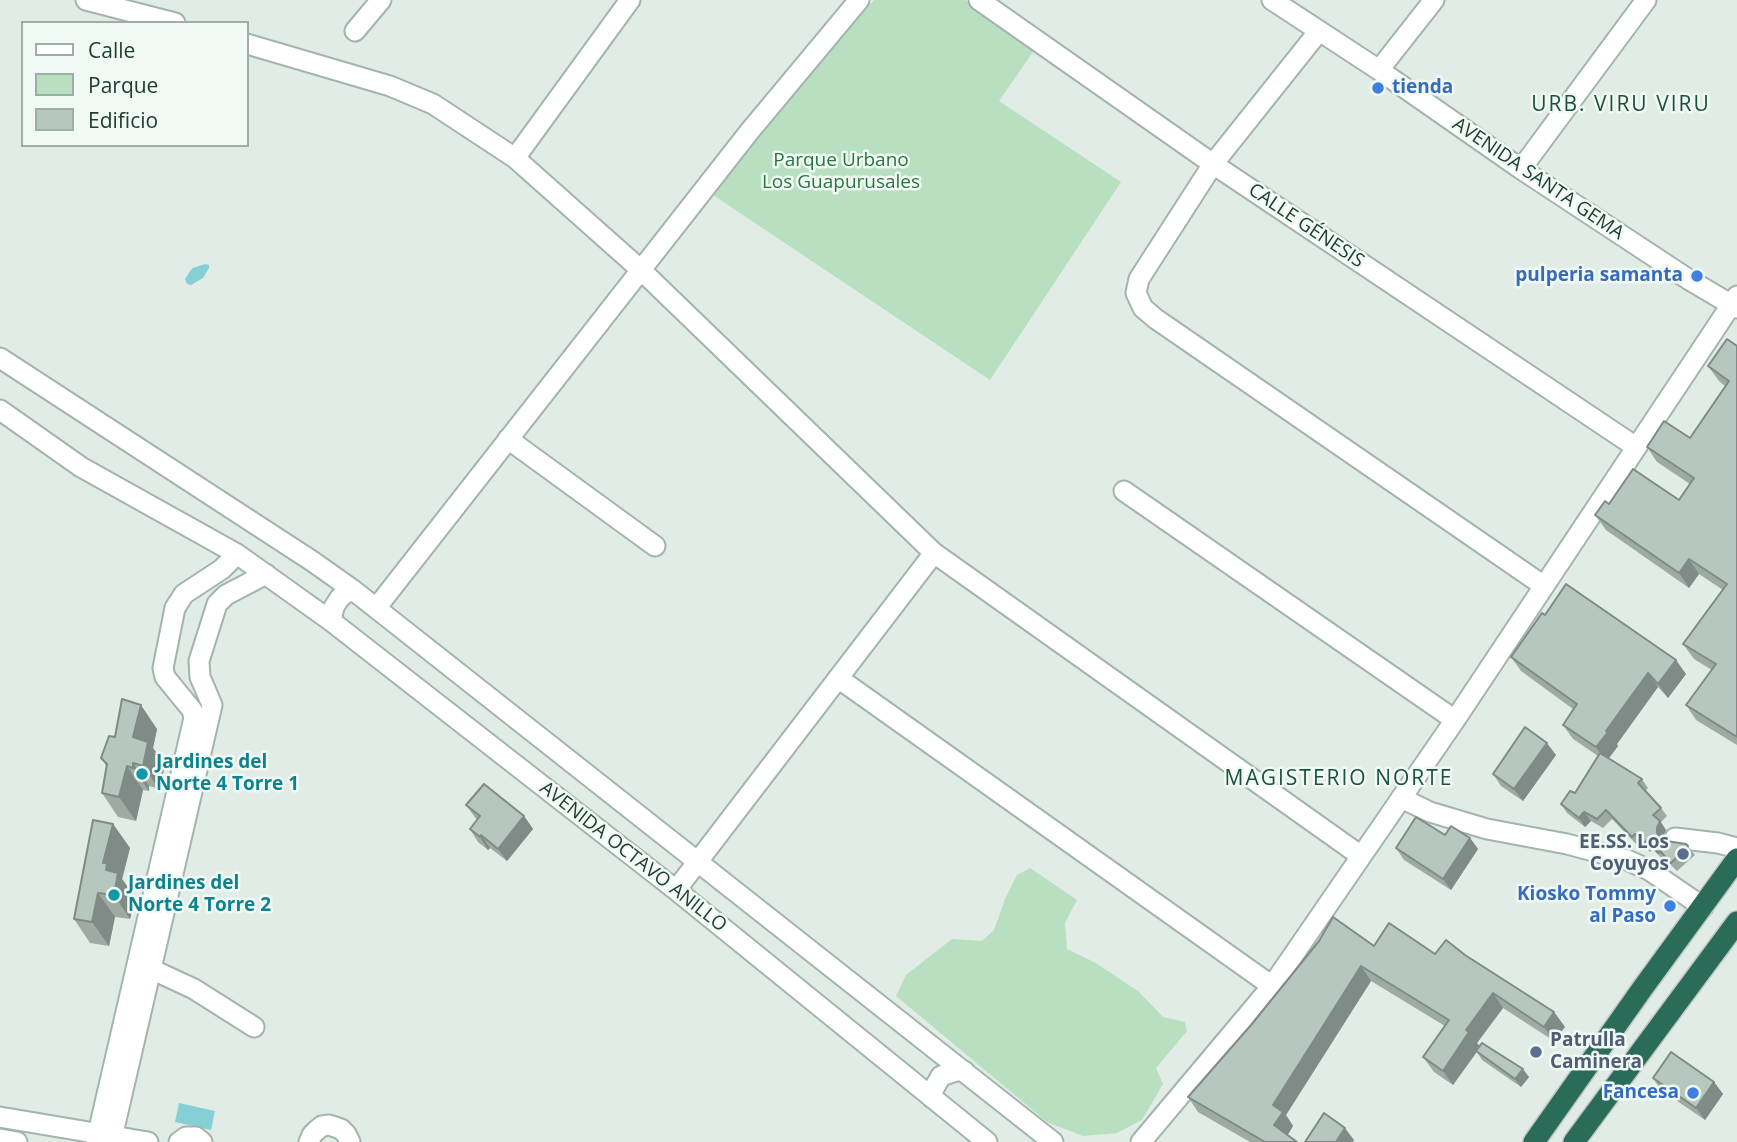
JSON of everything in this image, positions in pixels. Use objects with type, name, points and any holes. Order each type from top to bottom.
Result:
[{"type":"highway","points":[[1534,1142],[1737,859]]},
{"type":"highway","points":[[1574,1142],[1737,922]]},
{"type":"street","points":[[86,0],[167,21]]},
{"type":"street","points":[[355,31],[381,0]]},
{"type":"street","points":[[515,158],[630,0]]},
{"type":"street","points":[[377,607],[748,132],[859,0]]},
{"type":"street","name":"CALLE GÉNESIS","points":[[979,0],[1213,164],[1636,447]]},
{"type":"street","name":"AVENIDA SANTA GEMA","points":[[1272,0],[1688,279],[1735,303]]},
{"type":"street","points":[[1379,70],[1434,0]]},
{"type":"street","points":[[1521,169],[1646,0]]},
{"type":"street","points":[[1319,31],[1213,164],[1139,279],[1136,293],[1143,308],[1190,343],[1544,586]]},
{"type":"street","points":[[248,44],[401,90],[433,104],[515,158],[640,270],[934,553],[1361,856]]},
{"type":"street","points":[[1141,1142],[1272,986],[1455,720],[1735,303]]},
{"type":"street","name":"AVENIDA OCTAVO ANILLO","points":[[0,358],[312,561],[377,607],[1053,1142]]},
{"type":"street","name":"AVENIDA OCTAVO ANILLO","points":[[0,410],[81,467],[237,554],[331,621],[676,890],[987,1142]]},
{"type":"street","points":[[508,439],[655,546]]},
{"type":"street","points":[[1124,491],[1455,720]]},
{"type":"street","points":[[676,890],[934,553]]},
{"type":"street","points":[[104,1138],[194,718],[192,710],[165,677],[163,668],[175,608],[184,594],[222,569],[237,554]]},
{"type":"street","points":[[104,1138],[151,969],[212,705],[200,677],[199,660],[217,604],[226,595],[266,574]]},
{"type":"street","points":[[331,621],[339,599],[353,590]]},
{"type":"street","points":[[838,678],[1272,986]]},
{"type":"street","points":[[1401,798],[1430,812],[1487,830],[1567,844],[1627,860],[1654,863],[1703,907]]},
{"type":"street","points":[[1675,838],[1737,848]]},
{"type":"street","points":[[151,969],[194,989],[254,1027]]},
{"type":"street","points":[[932,1098],[933,1090],[941,1076],[956,1071],[964,1072]]},
{"type":"street","points":[[0,1117],[104,1138],[148,1142]]},
{"type":"street","points":[[309,1142],[317,1130],[329,1125],[341,1129],[350,1142]]},
{"type":"street","points":[[179,1142],[196,1137],[202,1142]]},
{"type":"street","points":[[0,1139],[18,1142]]},
{"type":"green space","name":"Parque Urbano Los Guapurusales","points":[[874,0],[965,0],[1035,49],[999,101],[1121,182],[990,380],[704,189]]},
{"type":"green space","points":[[1030,868],[1077,900],[1065,923],[1067,949],[1096,963],[1139,992],[1163,1017],[1185,1022],[1187,1031],[1156,1068],[1163,1084],[1142,1120],[1117,1133],[1083,1136],[1047,1122],[896,996],[906,975],[952,939],[982,941],[994,930],[1017,875]]},
{"type":"water","points":[[205,264],[209,265],[209,268],[203,278],[191,285],[187,284],[185,279],[190,271]]},
{"type":"water","points":[[179,1103],[215,1111],[211,1130],[175,1122]]},
{"type":"building","points":[[1727,339],[1737,346],[1737,737],[1686,705],[1716,664],[1683,644],[1727,584],[1689,559],[1679,573],[1595,515],[1605,501],[1609,504],[1633,469],[1679,500],[1694,478],[1647,447],[1664,421],[1690,438],[1729,381],[1708,366]]},
{"type":"building","points":[[1566,584],[1676,660],[1658,684],[1648,673],[1596,747],[1563,725],[1577,704],[1511,657]]},
{"type":"building","points":[[122,699],[141,705],[133,737],[148,742],[143,766],[133,763],[133,768],[127,766],[119,797],[102,793],[107,764],[101,758],[109,736],[115,737]]},
{"type":"building","points":[[1525,727],[1547,743],[1514,789],[1493,774]]},
{"type":"building","points":[[1600,753],[1642,779],[1638,783],[1661,808],[1653,815],[1660,821],[1657,833],[1661,839],[1688,846],[1671,863],[1647,840],[1644,843],[1635,834],[1632,837],[1606,810],[1597,819],[1584,812],[1579,818],[1561,804],[1570,791],[1575,793]]},
{"type":"building","points":[[484,784],[524,816],[498,849],[470,829],[480,816],[466,805]]},
{"type":"building","points":[[1416,817],[1445,835],[1451,826],[1470,838],[1443,879],[1396,848]]},
{"type":"building","points":[[93,820],[113,824],[103,863],[107,863],[106,870],[118,873],[114,895],[98,893],[92,922],[74,919]]},
{"type":"building","points":[[1333,917],[1374,946],[1389,923],[1435,954],[1446,940],[1554,1012],[1544,1027],[1493,993],[1466,1030],[1469,1032],[1443,1071],[1423,1057],[1449,1020],[1361,966],[1273,1105],[1283,1112],[1274,1125],[1297,1142],[1265,1142],[1188,1097],[1319,941]]},
{"type":"building","points":[[1482,1043],[1523,1069],[1515,1079],[1476,1051]]},
{"type":"building","name":"Fancesa","points":[[1671,1052],[1714,1082],[1696,1108],[1653,1078]]},
{"type":"building","points":[[1324,1113],[1345,1128],[1336,1142],[1305,1142]]},
{"type":"place","name":"tienda","points":[[1378,88]]},
{"type":"place","name":"pulperia samanta","points":[[1697,276]]},
{"type":"place","name":"Jardines del Norte 4 Torre 1","points":[[142,774]]},
{"type":"place","name":"EE.SS. Los Coyuyos","points":[[1683,854]]},
{"type":"place","name":"Jardines del Norte 4 Torre 2","points":[[114,895]]},
{"type":"place","name":"Kiosko Tommy al Paso","points":[[1670,906]]},
{"type":"place","name":"Patrulla Caminera","points":[[1536,1052]]},
{"type":"place","name":"Fancesa","points":[[1693,1093]]},
{"type":"district","name":"URB. VIRU VIRU","points":[[1621,105]]},
{"type":"district","name":"MAGISTERIO NORTE","points":[[1339,779]]}]
